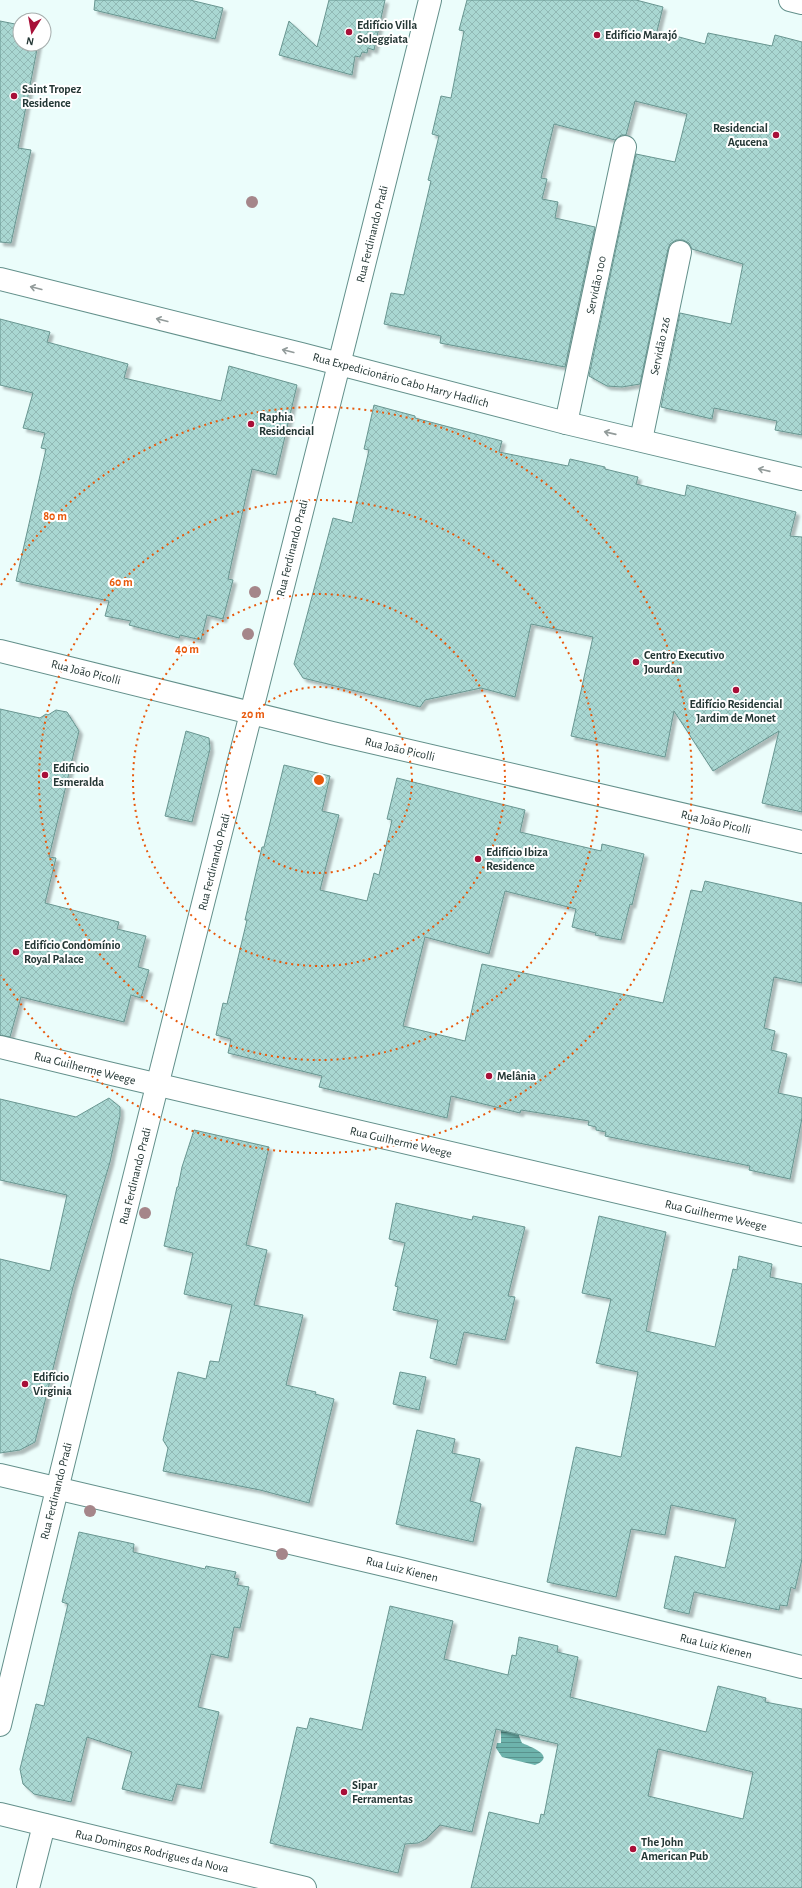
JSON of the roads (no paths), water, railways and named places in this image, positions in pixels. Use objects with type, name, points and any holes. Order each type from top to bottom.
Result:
[{"type":"street","name":"Rua Ferdinando Pradi","points":[[0,1724],[56,1488],[340,365],[430,0]]},
{"type":"street","points":[[790,0],[802,3]]},
{"type":"street","name":"Servidão 100","points":[[566,423],[625,147]]},
{"type":"street","name":"Servidão 226","points":[[641,440],[680,252]]},
{"type":"street","name":"Rua Expedicionário Cabo Harry Hadlich","points":[[0,279],[566,423],[802,479]]},
{"type":"street","name":"Rua João Picolli","points":[[0,651],[332,733],[802,842]]},
{"type":"street","name":"Rua Guilherme Weege","points":[[0,1047],[802,1235]]},
{"type":"street","name":"Rua Luiz Kienen","points":[[0,1475],[397,1568],[802,1667]]},
{"type":"street","name":"Rua Domingos Rodrigues da Nova","points":[[0,1814],[241,1880],[305,1888]]},
{"type":"street","points":[[28,1888],[44,1825]]},
{"type":"water","points":[[508,1725],[520,1729],[519,1736],[522,1743],[536,1749],[543,1755],[544,1758],[541,1762],[535,1765],[502,1757],[496,1748],[497,1743],[501,1743],[501,1731]]},
{"type":"place","name":"Edifício Villa Soleggiata","points":[[349,32]]},
{"type":"place","name":"Edifício Marajó","points":[[597,35]]},
{"type":"place","name":"Saint Tropez Residence","points":[[14,96]]},
{"type":"place","name":"Residencial Açucena","points":[[776,135]]},
{"type":"place","name":"Raphia Residencial","points":[[251,424]]},
{"type":"place","name":"Centro Executivo Jourdan","points":[[636,662]]},
{"type":"place","name":"Edifício Residencial Jardim de Monet","points":[[736,690]]},
{"type":"place","name":"Edificio Esmeralda","points":[[45,775]]},
{"type":"place","name":"Edifício Ibiza Residence","points":[[478,859]]},
{"type":"place","name":"Edifício Condomínio Royal Palace","points":[[16,952]]},
{"type":"place","name":"Melânia","points":[[489,1076]]},
{"type":"place","name":"Edifício Virginia","points":[[25,1384]]},
{"type":"place","name":"Sipar Ferramentas","points":[[344,1792]]},
{"type":"place","name":"The John American Pub","points":[[633,1849]]}]
